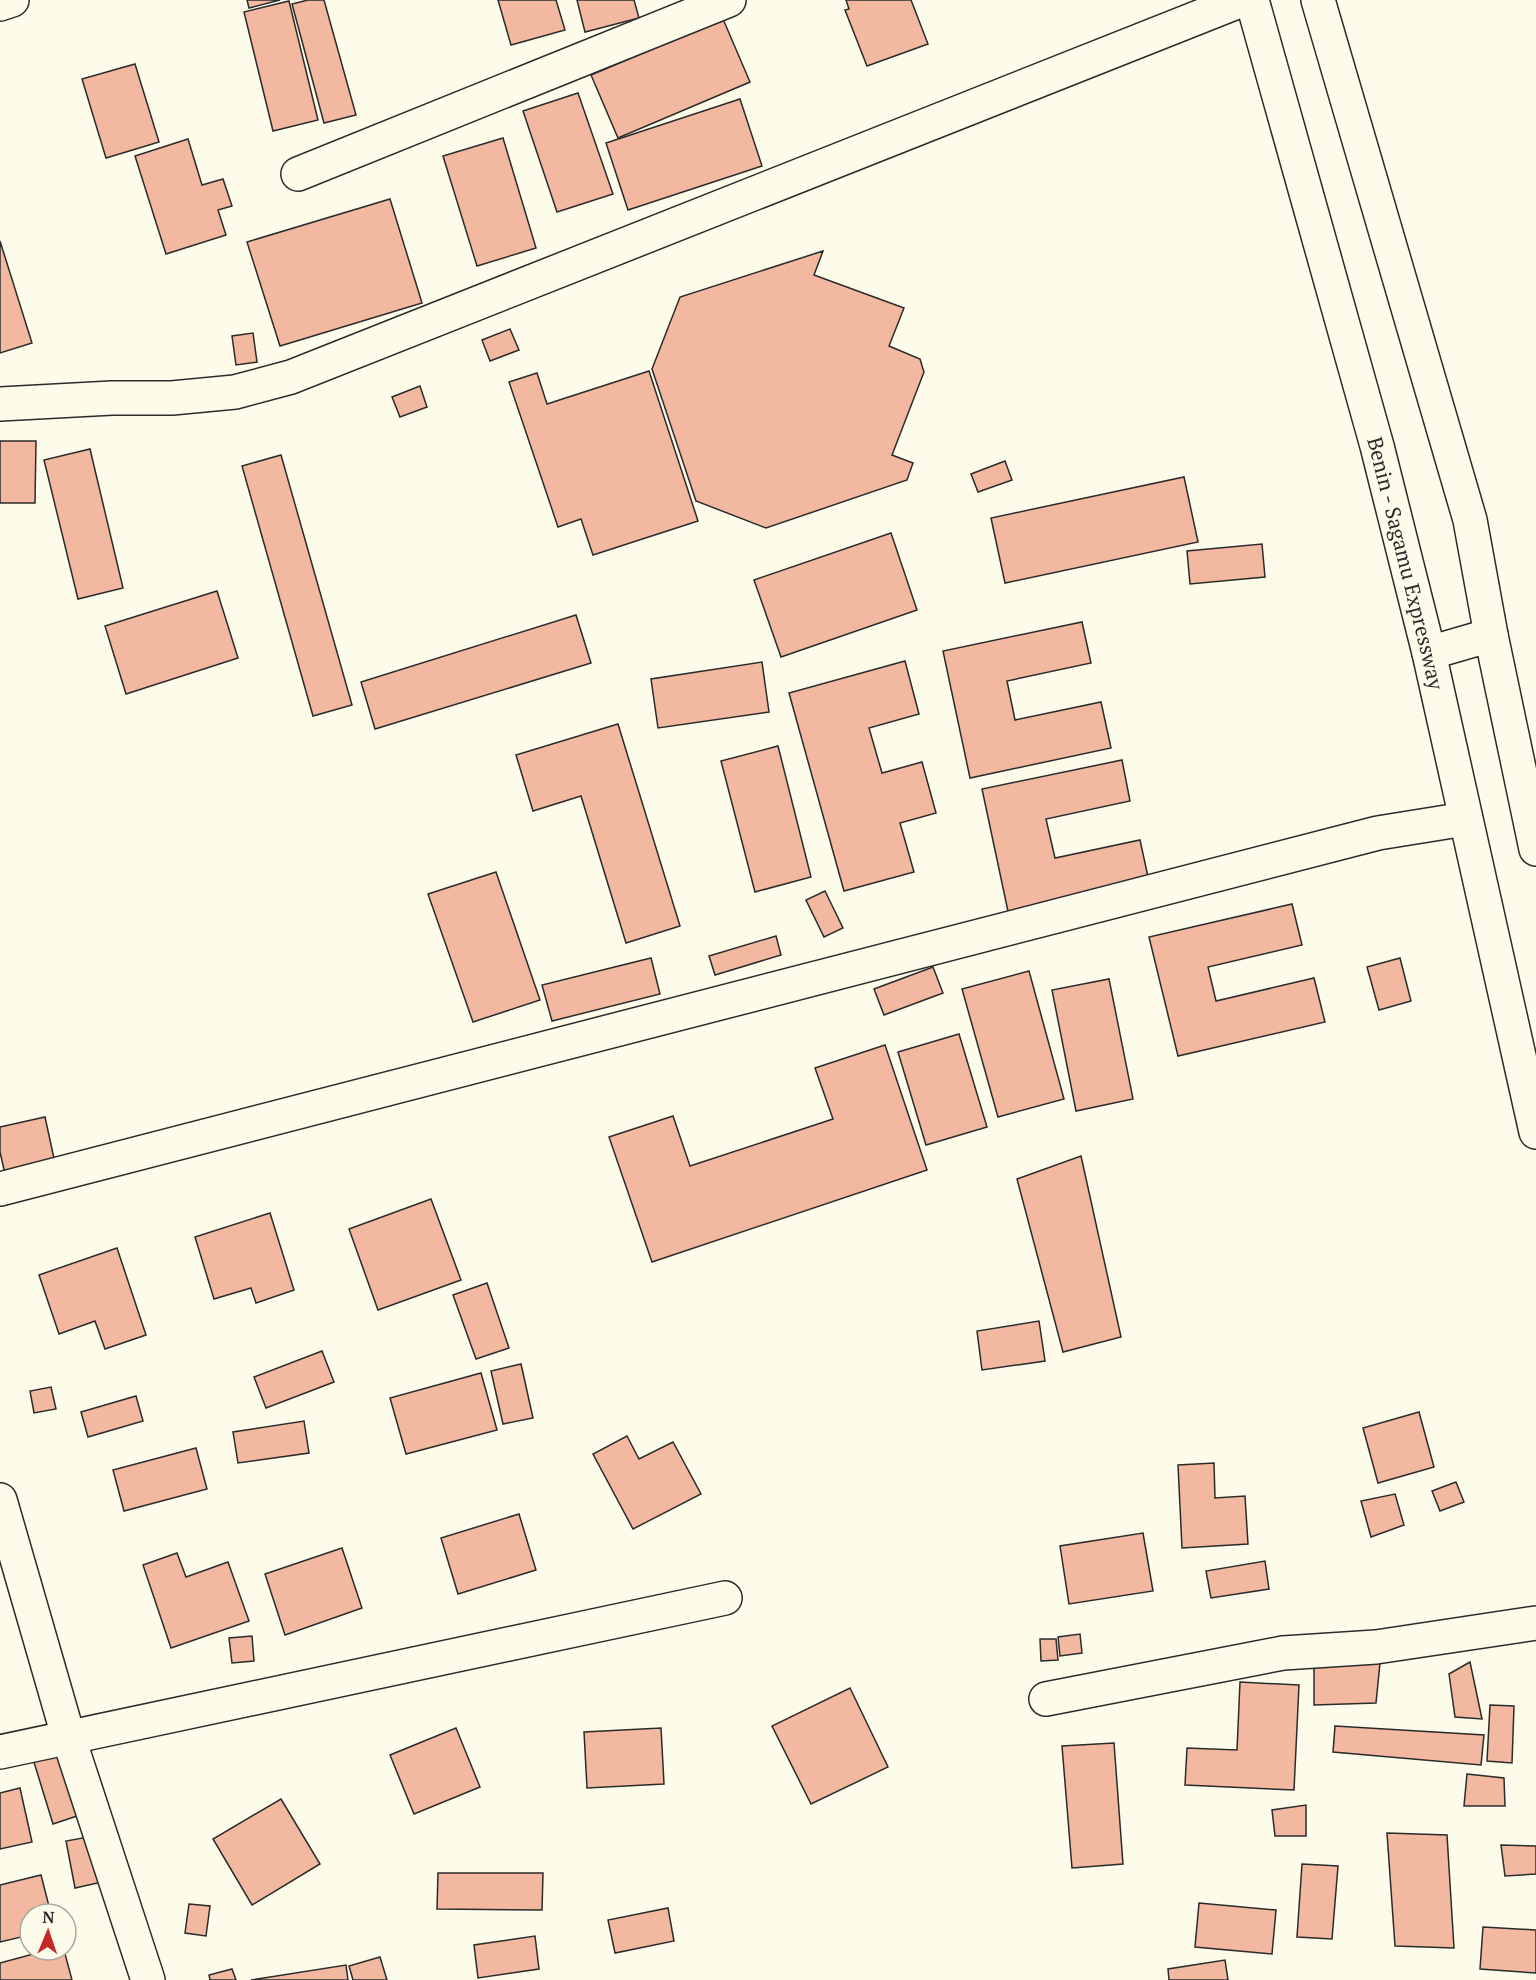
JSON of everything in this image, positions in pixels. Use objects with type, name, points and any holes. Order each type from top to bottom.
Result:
[{"type":"main road","points":[[0,4],[12,0]]},
{"type":"main road","points":[[298,174],[729,0]]},
{"type":"main road","points":[[0,404],[112,398],[172,398],[235,392],[291,377],[1242,0]]},
{"type":"main road","name":"Benin - Sagamu Expressway","points":[[1252,0],[1377,446],[1429,653],[1536,1132]]},
{"type":"main road","points":[[1318,0],[1470,520],[1491,635],[1536,849]]},
{"type":"main road","points":[[1429,653],[1491,635]]},
{"type":"main road","points":[[0,1189],[1378,833],[1465,819]]},
{"type":"main road","points":[[0,1500],[69,1739],[148,1980]]},
{"type":"main road","points":[[0,1752],[725,1598]]},
{"type":"main road","points":[[1046,1699],[1283,1653],[1376,1647],[1536,1623]]},
{"type":"building","points":[[247,0],[280,0],[249,8]]},
{"type":"building","points":[[308,0],[324,0],[356,115],[324,123],[292,4]]},
{"type":"building","points":[[498,0],[556,0],[565,30],[511,45]]},
{"type":"building","points":[[577,0],[634,0],[639,18],[585,32]]},
{"type":"building","points":[[846,0],[911,0],[928,44],[867,66],[845,10],[849,9]]},
{"type":"building","points":[[289,1],[318,120],[273,131],[244,12]]},
{"type":"building","points":[[723,19],[750,82],[618,138],[591,75]]},
{"type":"building","points":[[135,64],[159,142],[106,158],[82,79]]},
{"type":"building","points":[[578,93],[613,194],[557,212],[523,111]]},
{"type":"building","points":[[740,99],[762,166],[628,210],[606,143]]},
{"type":"building","points":[[503,138],[536,248],[477,266],[443,156]]},
{"type":"building","points":[[188,139],[202,185],[223,179],[232,206],[218,210],[226,235],[166,254],[135,156]]},
{"type":"building","points":[[390,199],[422,303],[280,346],[247,242]]},
{"type":"building","points":[[0,241],[32,343],[0,353]]},
{"type":"building","points":[[823,251],[814,275],[904,308],[889,346],[920,359],[924,372],[892,455],[913,463],[907,480],[766,528],[696,501],[652,369],[680,297]]},
{"type":"building","points":[[510,329],[519,350],[490,361],[482,340]]},
{"type":"building","points":[[253,333],[257,362],[236,365],[232,336]]},
{"type":"building","points":[[649,371],[698,521],[593,555],[581,519],[558,527],[509,382],[537,373],[547,404]]},
{"type":"building","points":[[420,386],[427,407],[400,417],[392,397]]},
{"type":"building","points":[[0,441],[36,441],[35,503],[0,503]]},
{"type":"building","points":[[90,449],[123,588],[78,599],[44,460]]},
{"type":"building","points":[[281,455],[352,705],[313,716],[242,466]]},
{"type":"building","points":[[1005,461],[1012,480],[978,492],[971,474]]},
{"type":"building","points":[[1184,477],[1198,542],[1005,583],[991,518]]},
{"type":"building","points":[[891,533],[917,610],[781,657],[754,580]]},
{"type":"building","points":[[1262,544],[1265,577],[1190,584],[1187,551]]},
{"type":"building","points":[[217,591],[238,658],[126,694],[105,626]]},
{"type":"building","points":[[576,615],[591,663],[375,729],[361,682]]},
{"type":"building","points":[[1082,622],[1091,663],[1007,681],[1015,720],[1101,702],[1111,748],[970,778],[943,651]]},
{"type":"building","points":[[905,661],[919,714],[869,728],[882,773],[922,762],[936,813],[900,823],[914,872],[844,891],[789,693]]},
{"type":"building","points":[[762,662],[769,712],[658,728],[651,679]]},
{"type":"building","points":[[618,724],[680,926],[626,943],[581,796],[533,811],[516,755]]},
{"type":"building","points":[[778,746],[811,877],[755,892],[721,761]]},
{"type":"building","points":[[1122,760],[1130,801],[1046,819],[1055,858],[1140,840],[1150,886],[1009,916],[982,789]]},
{"type":"building","points":[[496,872],[540,1000],[473,1022],[428,894]]},
{"type":"building","points":[[825,891],[843,928],[824,937],[806,900]]},
{"type":"building","points":[[1292,904],[1302,945],[1208,967],[1216,1001],[1314,978],[1325,1022],[1178,1056],[1149,937]]},
{"type":"building","points":[[776,936],[781,955],[715,975],[709,956]]},
{"type":"building","points":[[651,958],[660,994],[552,1021],[542,985]]},
{"type":"building","points":[[1400,958],[1411,1001],[1379,1010],[1367,967]]},
{"type":"building","points":[[933,967],[943,993],[884,1015],[874,989]]},
{"type":"building","points":[[1029,971],[1064,1099],[998,1117],[962,989]]},
{"type":"building","points":[[1109,979],[1133,1099],[1076,1111],[1052,990]]},
{"type":"building","points":[[959,1034],[987,1127],[926,1145],[898,1052]]},
{"type":"building","points":[[885,1045],[927,1170],[652,1262],[609,1137],[673,1116],[690,1166],[833,1119],[815,1068]]},
{"type":"building","points":[[45,1117],[55,1163],[5,1174],[0,1152],[0,1127]]},
{"type":"building","points":[[1081,1156],[1121,1337],[1063,1352],[1017,1179]]},
{"type":"building","points":[[431,1199],[461,1280],[378,1310],[349,1229]]},
{"type":"building","points":[[270,1213],[294,1290],[256,1303],[251,1288],[214,1299],[195,1237]]},
{"type":"building","points":[[117,1248],[146,1335],[105,1349],[95,1321],[59,1334],[39,1275]]},
{"type":"building","points":[[487,1283],[509,1348],[476,1359],[453,1295]]},
{"type":"building","points":[[1039,1321],[1045,1361],[982,1370],[977,1331]]},
{"type":"building","points":[[322,1351],[334,1382],[266,1408],[254,1377]]},
{"type":"building","points":[[521,1364],[533,1418],[503,1424],[491,1371]]},
{"type":"building","points":[[481,1373],[497,1430],[406,1454],[390,1398]]},
{"type":"building","points":[[51,1387],[56,1409],[34,1413],[30,1391]]},
{"type":"building","points":[[136,1396],[143,1421],[88,1437],[81,1412]]},
{"type":"building","points":[[1419,1412],[1434,1467],[1378,1483],[1363,1428]]},
{"type":"building","points":[[304,1421],[309,1453],[238,1463],[233,1432]]},
{"type":"building","points":[[627,1436],[639,1459],[673,1442],[701,1494],[633,1529],[593,1454]]},
{"type":"building","points":[[196,1448],[207,1489],[124,1511],[113,1470]]},
{"type":"building","points":[[1214,1463],[1215,1498],[1245,1496],[1248,1544],[1182,1548],[1178,1465]]},
{"type":"building","points":[[1456,1482],[1464,1502],[1440,1511],[1432,1491]]},
{"type":"building","points":[[1395,1494],[1404,1525],[1371,1537],[1361,1501]]},
{"type":"building","points":[[519,1514],[536,1570],[458,1594],[441,1538]]},
{"type":"building","points":[[1143,1533],[1153,1591],[1069,1604],[1060,1546]]},
{"type":"building","points":[[342,1548],[362,1608],[285,1635],[265,1574]]},
{"type":"building","points":[[177,1553],[186,1577],[228,1562],[249,1621],[171,1648],[143,1565]]},
{"type":"building","points":[[1265,1561],[1269,1589],[1211,1598],[1206,1571]]},
{"type":"building","points":[[1080,1634],[1082,1653],[1060,1656],[1058,1637]]},
{"type":"building","points":[[252,1636],[254,1661],[232,1663],[229,1638]]},
{"type":"building","points":[[1040,1639],[1056,1639],[1058,1660],[1041,1661]]},
{"type":"building","points":[[1470,1662],[1482,1719],[1455,1717],[1449,1674]]},
{"type":"building","points":[[1314,1663],[1380,1663],[1376,1703],[1314,1705]]},
{"type":"building","points":[[1240,1682],[1299,1685],[1294,1790],[1185,1785],[1187,1748],[1237,1750]]},
{"type":"building","points":[[850,1688],[888,1767],[811,1804],[772,1726]]},
{"type":"building","points":[[1490,1705],[1514,1706],[1512,1763],[1487,1761]]},
{"type":"building","points":[[1335,1726],[1484,1735],[1481,1765],[1333,1752]]},
{"type":"building","points":[[456,1728],[480,1787],[414,1814],[390,1755]]},
{"type":"building","points":[[661,1728],[664,1784],[587,1788],[584,1732]]},
{"type":"building","points":[[1114,1743],[1123,1864],[1072,1868],[1062,1746]]},
{"type":"building","points":[[62,1750],[83,1814],[53,1824],[33,1759]]},
{"type":"building","points":[[1467,1774],[1504,1778],[1505,1806],[1464,1806]]},
{"type":"building","points":[[20,1788],[32,1842],[0,1849],[0,1793]]},
{"type":"building","points":[[281,1799],[320,1864],[252,1905],[213,1839]]},
{"type":"building","points":[[1306,1805],[1306,1836],[1275,1836],[1272,1810]]},
{"type":"building","points":[[1387,1833],[1447,1835],[1454,1948],[1395,1946]]},
{"type":"building","points":[[93,1836],[102,1882],[75,1888],[66,1841]]},
{"type":"building","points":[[1501,1845],[1536,1846],[1536,1874],[1505,1876]]},
{"type":"building","points":[[1302,1864],[1338,1866],[1332,1939],[1297,1937]]},
{"type":"building","points":[[438,1873],[543,1873],[542,1910],[437,1909]]},
{"type":"building","points":[[41,1875],[48,1902],[18,1902],[18,1938],[0,1942],[0,1885]]},
{"type":"building","points":[[1199,1903],[1276,1910],[1272,1954],[1195,1947]]},
{"type":"building","points":[[189,1904],[210,1906],[206,1936],[185,1933]]},
{"type":"building","points":[[668,1908],[674,1941],[615,1953],[608,1920]]},
{"type":"building","points":[[1483,1927],[1536,1930],[1536,1973],[1480,1969]]},
{"type":"building","points":[[535,1936],[539,1969],[478,1978],[474,1945]]},
{"type":"building","points":[[380,1957],[387,1980],[353,1980],[349,1966]]},
{"type":"building","points":[[18,1958],[18,1962],[67,1962],[72,1980],[0,1980],[0,1963]]},
{"type":"building","points":[[1225,1960],[1228,1980],[1169,1980],[1168,1969]]},
{"type":"building","points":[[346,1965],[348,1980],[251,1980]]},
{"type":"building","points":[[232,1969],[236,1980],[210,1980],[209,1975]]}]
